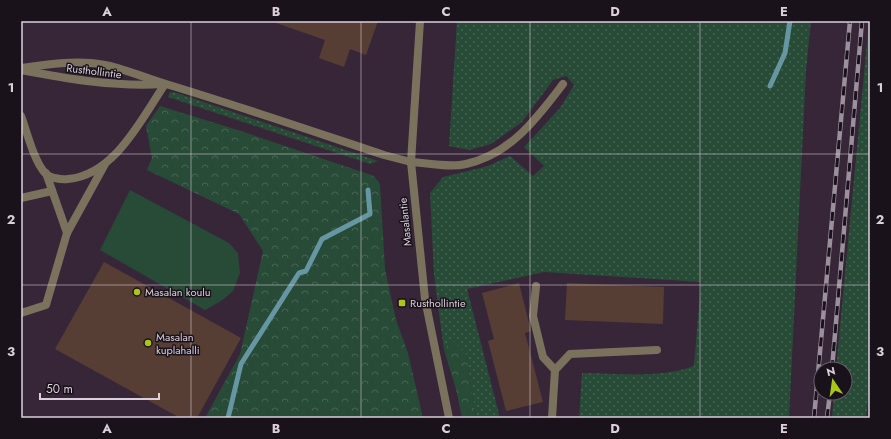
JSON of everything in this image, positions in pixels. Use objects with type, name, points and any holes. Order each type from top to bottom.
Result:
[{"type":"street","name":"Masalantie","points":[[420,21],[411,162],[425,299],[449,418]]},
{"type":"street","name":"Rusthollintie","points":[[21,69],[62,62],[90,62],[125,69],[165,84],[197,92],[384,155],[411,162],[443,165],[465,164],[487,157],[512,143],[534,122],[563,84]]},
{"type":"street","name":"Rusthollintie","points":[[21,69],[58,77],[130,86],[165,84]]},
{"type":"street","points":[[21,313],[46,305],[67,233],[105,164],[134,134],[165,84]]},
{"type":"street","points":[[21,116],[38,160],[46,174],[67,233]]},
{"type":"street","points":[[46,174],[60,180],[76,178],[105,164]]},
{"type":"street","points":[[21,198],[52,191]]},
{"type":"street","points":[[536,286],[533,316],[543,357],[555,370]]},
{"type":"street","points":[[552,418],[555,370],[570,354],[657,350]]},
{"type":"green space","points":[[457,21],[811,21],[806,71],[789,418],[579,418],[582,373],[653,374],[667,373],[694,366],[701,282],[544,272],[467,289],[500,418],[476,418],[466,354],[452,340],[444,350],[434,275],[430,193],[443,177],[488,166],[510,156],[533,176],[544,166],[524,147],[560,108],[574,85],[566,76],[553,80],[522,122],[491,144],[469,150],[449,146]]},
{"type":"green space","points":[[869,21],[870,384],[866,418],[832,418],[833,401],[853,401],[853,361],[837,361]]},
{"type":"green space","points":[[170,92],[177,93],[378,161],[370,164],[168,97]]},
{"type":"green space","points":[[160,106],[241,131],[374,176],[380,184],[385,269],[396,320],[408,353],[423,418],[205,418],[240,354],[263,251],[239,214],[147,170],[152,158],[146,126]]},
{"type":"green space","points":[[130,190],[229,243],[238,253],[240,273],[233,291],[221,301],[205,310],[100,250]]},
{"type":"green space","points":[[452,339],[466,354],[476,418],[462,418],[456,389],[444,350]]},
{"type":"building","points":[[277,21],[378,21],[366,55],[350,49],[344,67],[319,58],[325,40],[276,23]]},
{"type":"building","name":"Masalan kuplahalli","points":[[104,262],[241,338],[197,418],[180,418],[55,349]]},
{"type":"building","points":[[519,283],[531,331],[525,333],[543,402],[506,411],[488,341],[494,339],[482,293]]},
{"type":"building","points":[[567,283],[664,287],[663,324],[565,320]]},
{"type":"waterway","points":[[770,86],[785,53],[790,21]]},
{"type":"waterway","points":[[228,418],[241,364],[299,273],[306,271],[322,239],[370,214],[368,190]]},
{"type":"railway","points":[[814,418],[850,21]]},
{"type":"railway","points":[[833,361],[862,21]]},
{"type":"railway","points":[[827,418],[829,401]]},
{"type":"place","name":"Masalan koulu","points":[[137,292]]},
{"type":"place","name":"Rusthollintie","points":[[402,303]]},
{"type":"place","name":"Masalan kuplahalli","points":[[148,343]]}]
